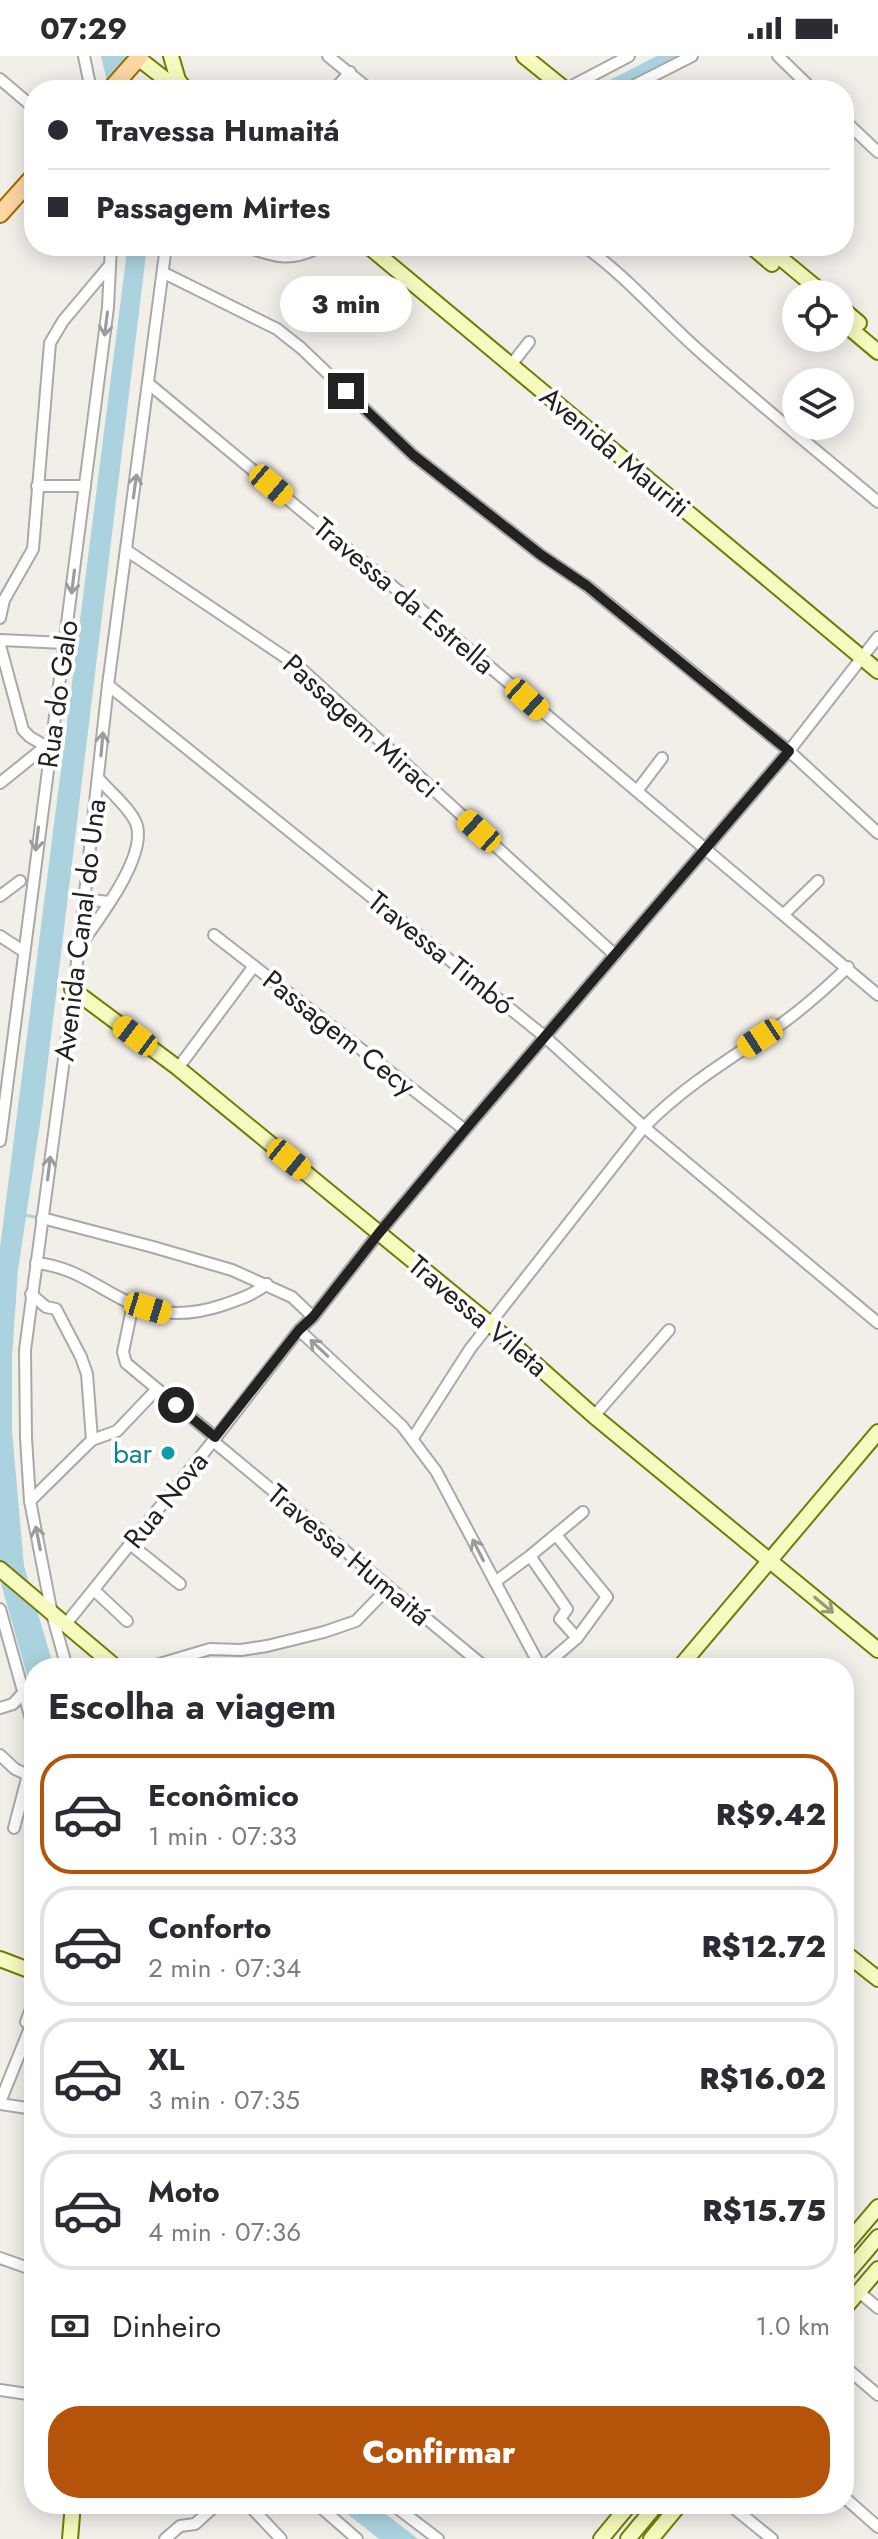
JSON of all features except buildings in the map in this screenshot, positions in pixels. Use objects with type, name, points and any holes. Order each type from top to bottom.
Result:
[{"type":"main road","points":[[119,80],[137,60]]},
{"type":"main road","points":[[0,214],[24,187]]},
{"type":"street","points":[[171,56],[178,80]]},
{"type":"street","points":[[328,56],[359,80]]},
{"type":"street","points":[[524,56],[559,80]]},
{"type":"street","points":[[538,56],[563,80]]},
{"type":"street","points":[[588,80],[629,56]]},
{"type":"street","points":[[645,80],[692,56]]},
{"type":"street","points":[[778,56],[803,80]]},
{"type":"street","points":[[84,57],[89,80]]},
{"type":"street","points":[[137,60],[168,80]]},
{"type":"street","points":[[343,80],[350,72]]},
{"type":"street","points":[[0,79],[24,99]]},
{"type":"street","points":[[854,129],[878,152]]},
{"type":"street","name":"Rua do Galo","points":[[0,1141],[48,747],[65,643],[108,307],[110,256]]},
{"type":"street","name":"Avenida Canal do Una","points":[[64,1658],[48,1610],[30,1501],[25,1350],[165,256]]},
{"type":"street","points":[[269,256],[298,256]]},
{"type":"street","name":"Avenida Mauriti","points":[[380,256],[878,671]]},
{"type":"street","points":[[596,256],[639,291],[711,362],[878,502]]},
{"type":"street","points":[[763,256],[792,280]]},
{"type":"street","points":[[778,256],[807,280]]},
{"type":"street","points":[[0,618],[4,600],[33,549],[50,343],[63,321],[110,265]]},
{"type":"street","points":[[164,273],[277,329],[413,455],[541,555],[587,586],[789,751],[878,833]]},
{"type":"street","points":[[854,319],[878,339]]},
{"type":"street","points":[[854,332],[878,352]]},
{"type":"street","points":[[511,365],[529,342]]},
{"type":"street","name":"Travessa da Estrella","points":[[149,384],[878,995]]},
{"type":"street","points":[[37,486],[85,486]]},
{"type":"street","name":"Passagem Miraci","points":[[126,550],[298,666],[615,955]]},
{"type":"street","name":"Rua Nova","points":[[65,1625],[299,1330],[313,1317],[544,1036],[789,751],[878,637]]},
{"type":"street","points":[[0,783],[48,747],[23,730],[0,643],[65,643]]},
{"type":"street","name":"Travessa Timbó","points":[[108,685],[544,1036],[644,1127],[878,1323]]},
{"type":"street","points":[[637,791],[662,758]]},
{"type":"street","points":[[79,947],[109,902],[137,850],[137,831],[131,815],[99,779]]},
{"type":"street","points":[[0,896],[20,881]]},
{"type":"street","points":[[784,914],[818,881]]},
{"type":"street","points":[[83,899],[109,902]]},
{"type":"street","name":"Passagem Cecy","points":[[214,935],[465,1130]]},
{"type":"street","points":[[0,936],[23,951]]},
{"type":"street","points":[[178,1068],[254,966]]},
{"type":"street","points":[[413,1438],[489,1323],[644,1127],[663,1107],[700,1078],[812,1001],[848,967]]},
{"type":"street","name":"Travessa Vileta","points":[[72,989],[178,1068],[489,1323],[594,1416],[878,1650]]},
{"type":"street","points":[[42,1218],[195,1259],[267,1284],[292,1297],[313,1317]]},
{"type":"street","points":[[36,1263],[64,1267],[133,1304],[163,1313],[199,1313],[253,1295],[267,1284]]},
{"type":"street","points":[[31,1294],[46,1307],[56,1309],[81,1357],[87,1374],[92,1440]]},
{"type":"street","name":"Travessa Humaitá","points":[[133,1304],[124,1357],[128,1366],[474,1658]]},
{"type":"street","points":[[299,1330],[413,1438],[448,1491],[537,1658]]},
{"type":"street","points":[[594,1416],[669,1330]]},
{"type":"street","points":[[30,1501],[92,1440],[117,1431],[156,1390]]},
{"type":"street","points":[[687,1658],[878,1432]]},
{"type":"street","points":[[495,1582],[583,1512]]},
{"type":"street","points":[[554,1658],[577,1638],[607,1597],[556,1535]]},
{"type":"street","points":[[130,1544],[180,1584]]},
{"type":"street","points":[[530,1556],[567,1609],[560,1619],[577,1638]]},
{"type":"street","points":[[0,1569],[105,1658]]},
{"type":"street","points":[[188,1658],[210,1649],[254,1648],[324,1632],[356,1621],[388,1588]]},
{"type":"street","points":[[94,1590],[127,1621]]},
{"type":"street","points":[[0,1609],[24,1696]]},
{"type":"street","points":[[0,1708],[13,1704],[23,1693]]},
{"type":"street","points":[[0,1755],[15,1769],[24,1770]]},
{"type":"street","points":[[14,1828],[24,1794]]},
{"type":"street","points":[[0,1959],[24,1968]]},
{"type":"street","points":[[854,1960],[878,1979]]},
{"type":"street","points":[[0,2085],[24,2026]]},
{"type":"street","points":[[24,2043],[0,2103],[24,2107]]},
{"type":"street","points":[[854,2235],[878,2207]]},
{"type":"street","points":[[854,2265],[878,2237]]},
{"type":"street","points":[[0,2258],[24,2266]]},
{"type":"street","points":[[854,2298],[878,2269]]},
{"type":"street","points":[[859,2292],[878,2308]]},
{"type":"street","points":[[854,2375],[878,2395]]},
{"type":"street","points":[[0,2390],[24,2394]]},
{"type":"street","points":[[854,2506],[878,2527]]},
{"type":"street","points":[[70,2539],[72,2514]]},
{"type":"street","points":[[165,2539],[180,2526],[195,2524],[206,2514]]},
{"type":"street","points":[[257,2514],[278,2538]]},
{"type":"street","points":[[328,2514],[357,2539]]},
{"type":"street","points":[[405,2514],[438,2539]]},
{"type":"street","points":[[601,2539],[622,2514]]},
{"type":"street","points":[[628,2539],[649,2514]]},
{"type":"street","points":[[651,2539],[672,2514]]},
{"type":"street","points":[[741,2514],[772,2539]]},
{"type":"water","points":[[101,56],[125,56],[131,80],[107,80]]},
{"type":"water","points":[[657,56],[678,56],[630,80],[610,80]]},
{"type":"water","points":[[126,256],[146,256],[42,1110],[18,1270],[12,1357],[12,1431],[24,1566],[51,1658],[24,1658],[24,1665],[0,1580],[0,1248]]},
{"type":"water","points":[[348,2514],[386,2514],[418,2539],[379,2539]]},
{"type":"waterway","points":[[24,1215],[35,1217]]},
{"type":"place","name":"bar","points":[[168,1453]]},
{"type":"route","points":[[176,1405],[215,1437],[299,1330],[313,1317],[465,1130],[789,751],[587,586],[541,555],[413,455],[346,391]]}]
